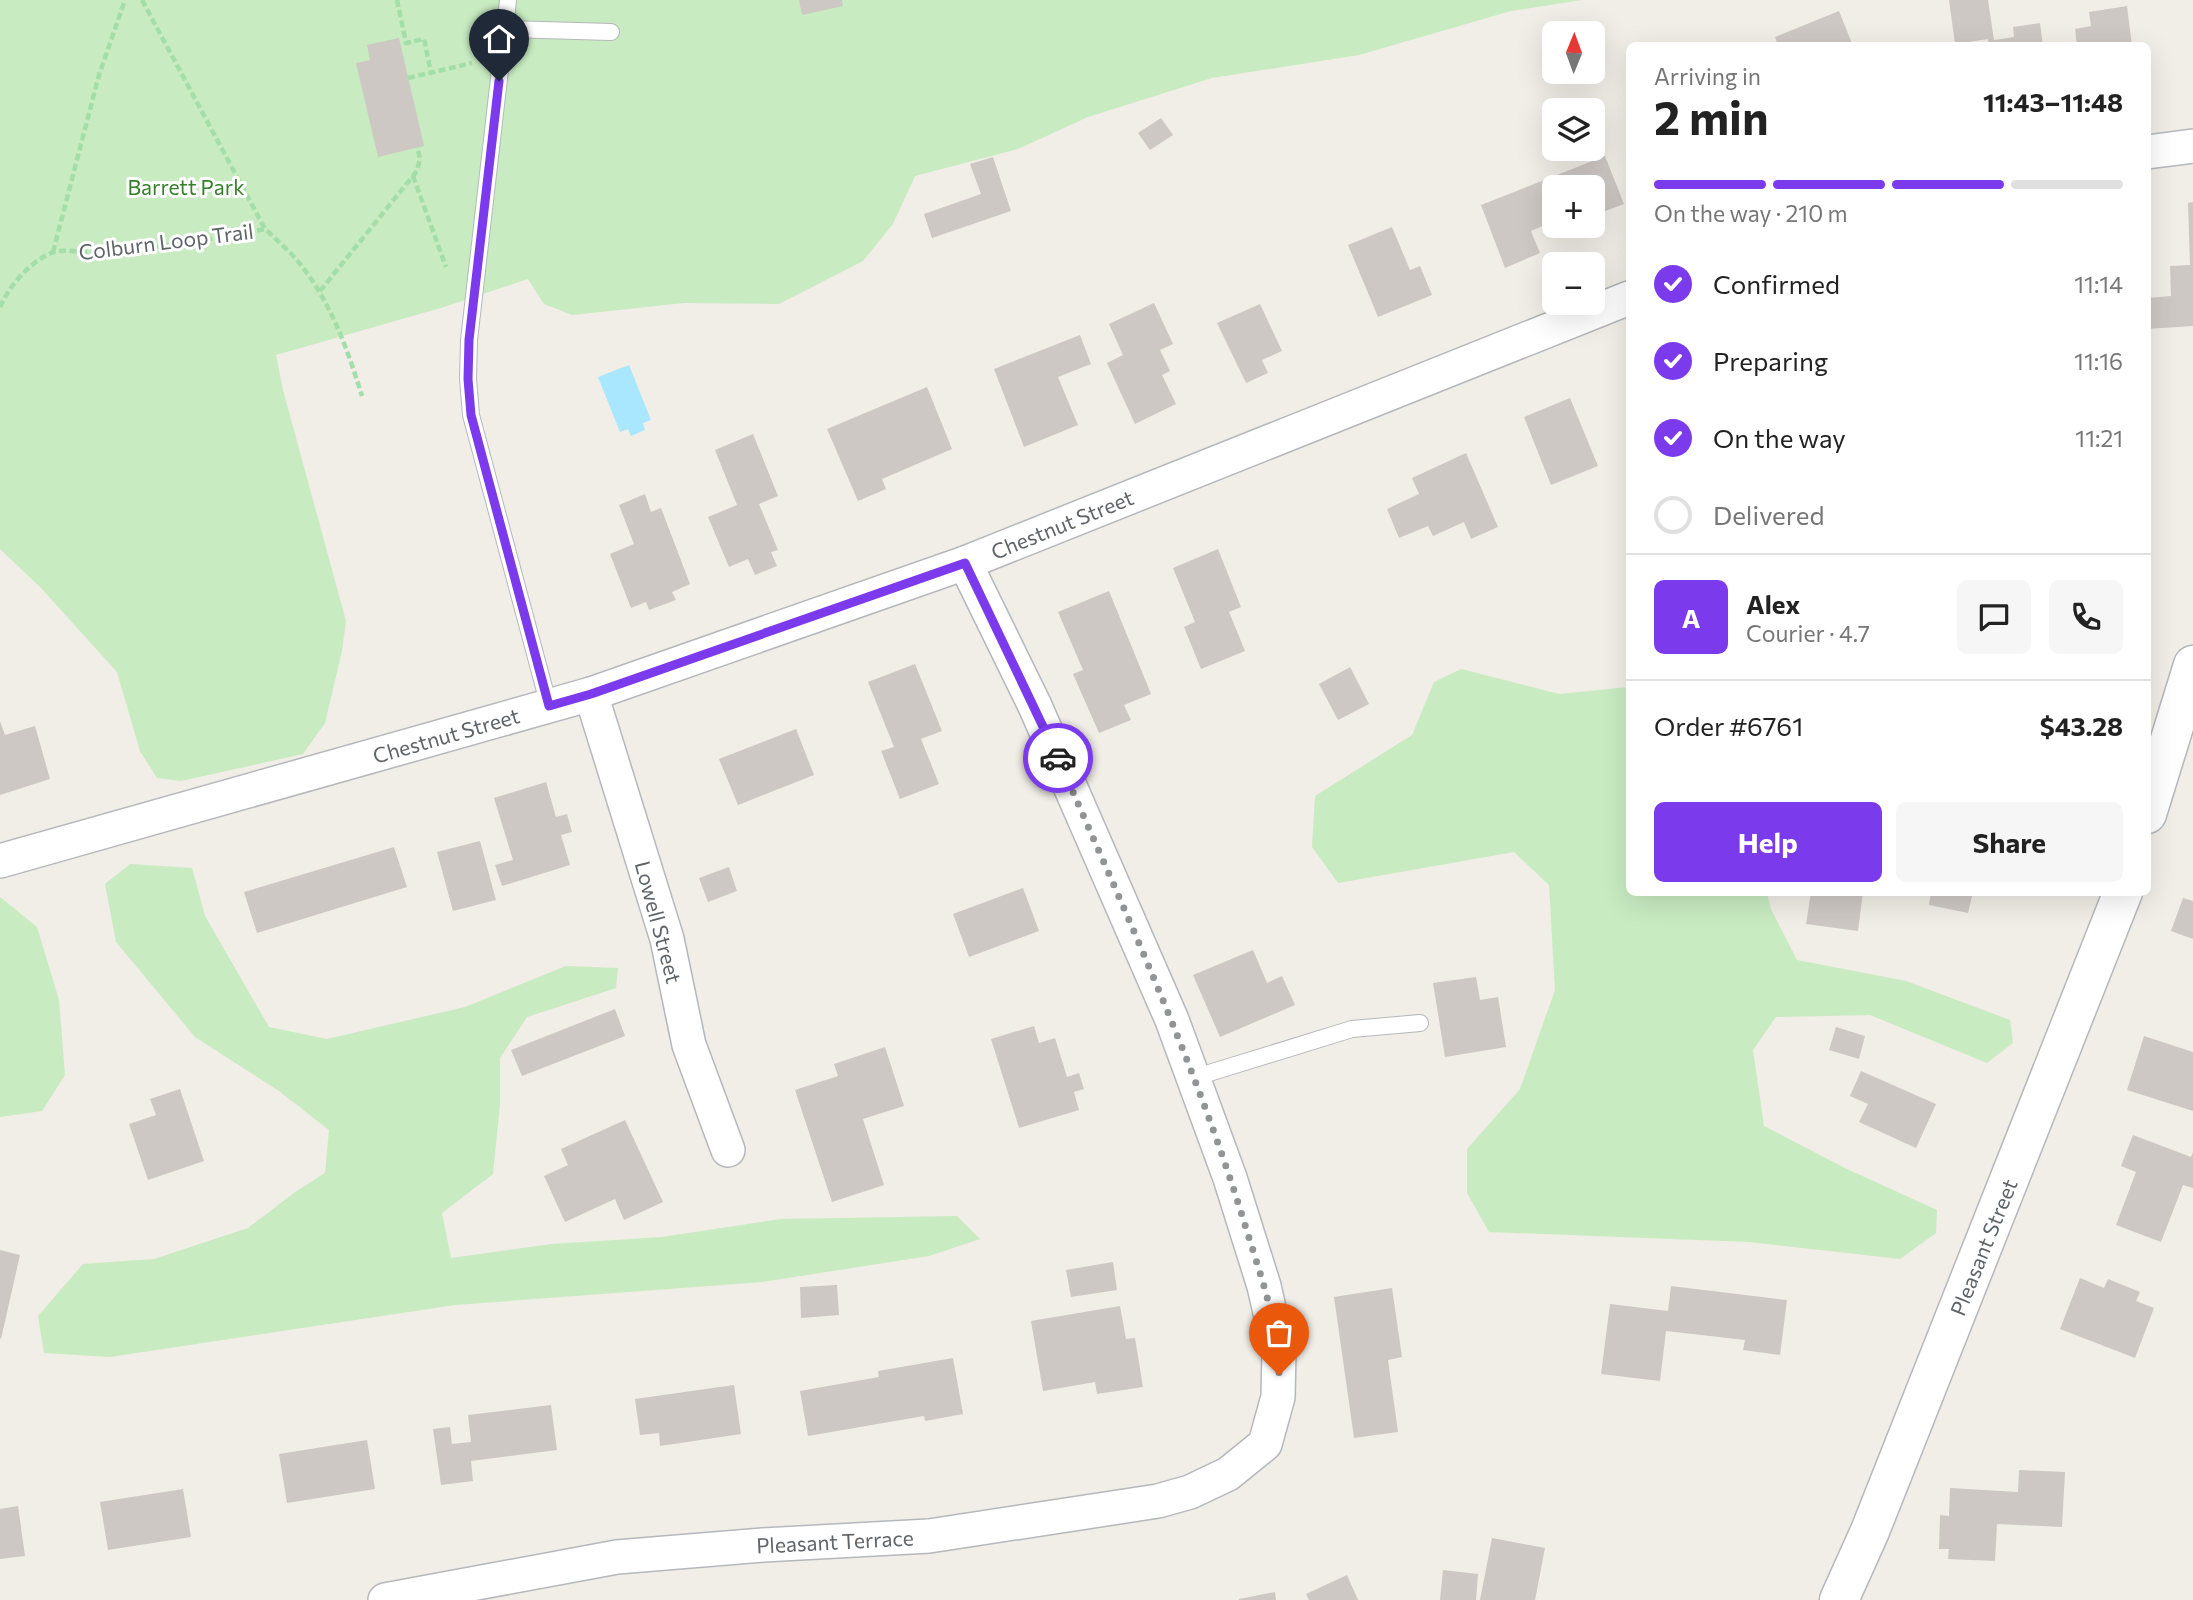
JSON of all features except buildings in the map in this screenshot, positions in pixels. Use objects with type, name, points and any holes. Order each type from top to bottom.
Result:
[{"type":"street","points":[[2151,151],[2193,146]]},
{"type":"street","name":"Chestnut Street","points":[[0,861],[591,694],[965,563],[1626,299]]},
{"type":"street","points":[[965,563],[1046,731],[1172,1020],[1193,1078]]},
{"type":"street","points":[[2151,801],[2193,665]]},
{"type":"street","name":"Lowell Street","points":[[591,694],[667,939],[689,1045],[728,1150]]},
{"type":"street","name":"Pleasant Street","points":[[1839,1600],[1870,1531],[2121,896]]},
{"type":"street","name":"Pleasant Terrace","points":[[385,1600],[617,1557],[763,1545],[929,1536],[1158,1501],[1190,1492],[1228,1474],[1265,1444],[1278,1398],[1279,1352],[1264,1286],[1230,1178],[1193,1078]]},
{"type":"lane","points":[[508,0],[474,282],[468,379],[471,415],[549,706]]},
{"type":"lane","points":[[505,29],[611,33]]},
{"type":"lane","points":[[1193,1078],[1352,1029],[1420,1023]]},
{"type":"path","points":[[54,252],[99,75],[125,0]]},
{"type":"path","name":"Colburn Loop Trail","points":[[0,307],[6,293],[30,267],[54,252],[92,253],[265,229],[142,0]]},
{"type":"path","points":[[397,0],[406,43],[424,39],[430,73]]},
{"type":"path","points":[[408,78],[475,63]]},
{"type":"path","points":[[320,291],[413,176],[420,164],[417,147]]},
{"type":"path","points":[[413,176],[447,270],[474,282]]},
{"type":"path","points":[[265,229],[296,259],[320,291],[347,347],[362,396]]},
{"type":"green space","name":"Barrett Park","points":[[0,0],[1582,0],[1511,11],[1359,55],[1212,78],[1088,117],[1018,149],[915,176],[893,224],[863,261],[779,304],[684,303],[572,315],[544,304],[528,279],[444,307],[276,355],[283,390],[346,621],[342,651],[325,723],[303,754],[181,781],[157,778],[140,751],[117,672],[41,588],[0,549]]},
{"type":"green space","points":[[1461,669],[1559,694],[1626,687],[1626,896],[1768,896],[1771,909],[1797,960],[1906,981],[2010,1020],[2013,1043],[1987,1063],[1870,1015],[1776,1017],[1753,1050],[1764,1126],[1847,1169],[1937,1210],[1936,1233],[1900,1259],[1749,1242],[1489,1232],[1467,1193],[1467,1149],[1520,1089],[1555,990],[1549,885],[1514,852],[1338,883],[1312,847],[1315,796],[1412,735],[1434,682]]},
{"type":"green space","points":[[130,864],[192,868],[205,916],[269,1027],[327,1039],[465,1007],[566,966],[618,968],[616,988],[527,1017],[500,1058],[500,1104],[493,1174],[442,1213],[451,1258],[552,1244],[662,1237],[781,1219],[957,1216],[980,1239],[929,1256],[762,1282],[455,1305],[110,1357],[44,1353],[38,1316],[83,1264],[154,1259],[248,1228],[325,1173],[329,1130],[279,1091],[195,1037],[116,942],[105,884]]},
{"type":"green space","points":[[0,897],[37,927],[59,1000],[65,1075],[42,1111],[0,1117]]},
{"type":"water","points":[[629,365],[651,420],[643,423],[645,430],[631,436],[628,429],[620,432],[598,377]]},
{"type":"way so far","points":[[1058,758],[1172,1020],[1230,1178],[1264,1286],[1279,1352],[1279,1375]]},
{"type":"route","points":[[499,81],[474,282],[468,379],[471,415],[549,706],[591,694],[965,563],[1058,758]]}]
